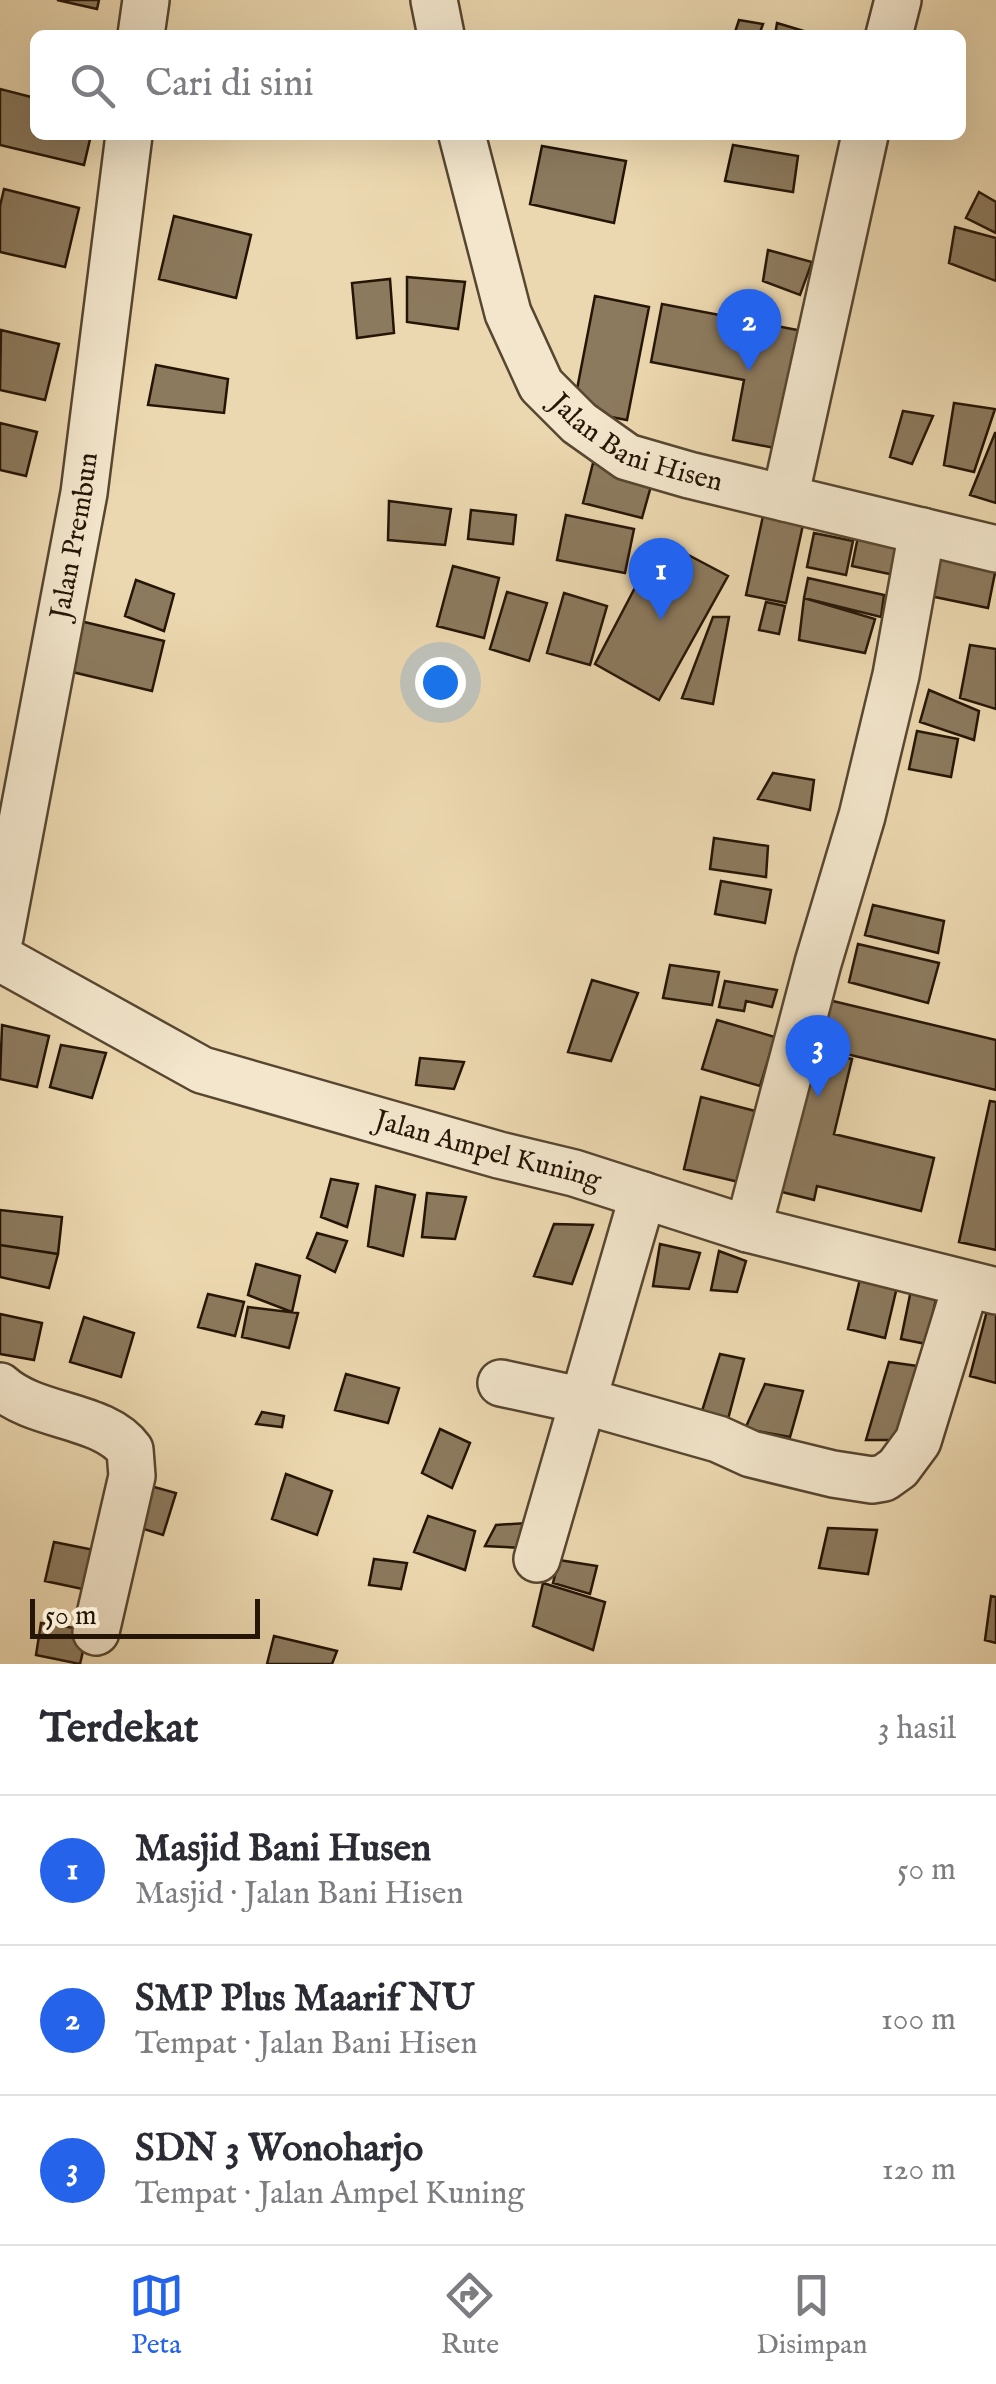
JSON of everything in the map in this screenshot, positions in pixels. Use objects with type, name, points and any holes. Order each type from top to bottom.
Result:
[{"type":"street","points":[[142,30],[146,0]]},
{"type":"street","points":[[890,30],[898,0]]},
{"type":"street","name":"Jalan Prembun","points":[[0,936],[84,493],[128,140]]},
{"type":"street","name":"Jalan Bani Hisen","points":[[463,140],[508,313],[541,385],[579,423],[627,456],[996,549]]},
{"type":"street","points":[[785,498],[864,140]]},
{"type":"street","points":[[748,1229],[866,798],[896,674],[922,531]]},
{"type":"street","name":"Jalan Ampel Kuning","points":[[0,958],[202,1070],[574,1173],[748,1229],[981,1288]]},
{"type":"street","points":[[537,1559],[643,1196]]},
{"type":"street","points":[[501,1383],[718,1440],[751,1454],[833,1474],[884,1478],[898,1468],[918,1441],[981,1288]]},
{"type":"street","points":[[0,1386],[23,1403],[110,1433],[130,1450],[132,1476],[96,1632]]},
{"type":"building","points":[[57,0],[99,0],[97,9]]},
{"type":"building","points":[[739,20],[763,24],[761,30],[736,30]]},
{"type":"building","points":[[777,23],[800,30],[776,30]]},
{"type":"building","points":[[0,89],[30,97],[30,140],[90,140],[84,165],[0,145]]},
{"type":"building","points":[[733,145],[798,156],[793,192],[725,181]]},
{"type":"building","points":[[542,146],[626,161],[614,223],[530,204]]},
{"type":"building","points":[[4,189],[79,208],[65,267],[0,252]]},
{"type":"building","points":[[979,192],[996,202],[996,233],[966,218]]},
{"type":"building","points":[[174,216],[251,235],[236,298],[159,279]]},
{"type":"building","points":[[955,227],[996,238],[996,281],[949,263]]},
{"type":"building","points":[[768,250],[812,262],[800,295],[763,281]]},
{"type":"building","points":[[407,277],[465,282],[458,329],[407,322]]},
{"type":"building","points":[[390,279],[394,333],[357,338],[352,283]]},
{"type":"building","points":[[595,296],[649,307],[627,420],[573,410]]},
{"type":"building","points":[[662,304],[808,332],[785,450],[733,440],[744,380],[651,362]]},
{"type":"building","points":[[1,330],[59,344],[45,400],[0,390]]},
{"type":"building","points":[[156,365],[228,379],[224,413],[148,405]]},
{"type":"building","points":[[954,403],[995,409],[974,472],[944,465]]},
{"type":"building","points":[[903,411],[933,416],[912,464],[890,457]]},
{"type":"building","points":[[0,423],[37,432],[26,476],[0,470]]},
{"type":"building","points":[[996,433],[996,503],[970,495]]},
{"type":"building","points":[[593,463],[653,479],[642,518],[583,503]]},
{"type":"building","points":[[389,501],[451,509],[445,545],[388,540]]},
{"type":"building","points":[[766,502],[806,511],[786,603],[746,595]]},
{"type":"building","points":[[471,510],[516,515],[513,544],[468,539]]},
{"type":"building","points":[[566,515],[634,529],[625,573],[557,560]]},
{"type":"building","points":[[860,527],[907,537],[899,576],[852,566]]},
{"type":"building","points":[[814,533],[853,541],[846,575],[807,567]]},
{"type":"building","points":[[660,540],[728,576],[659,700],[595,664]]},
{"type":"building","points":[[938,556],[996,568],[988,608],[930,596]]},
{"type":"building","points":[[453,566],[499,578],[484,638],[437,626]]},
{"type":"building","points":[[808,578],[884,595],[881,617],[804,598]]},
{"type":"building","points":[[136,580],[174,594],[164,631],[125,616]]},
{"type":"building","points":[[507,592],[547,603],[529,661],[490,649]]},
{"type":"building","points":[[564,593],[607,606],[590,665],[547,653]]},
{"type":"building","points":[[804,598],[875,619],[865,653],[799,640]]},
{"type":"building","points":[[766,602],[785,606],[779,634],[759,630]]},
{"type":"building","points":[[713,617],[729,617],[713,704],[682,698]]},
{"type":"building","points":[[76,620],[164,641],[152,691],[64,670]]},
{"type":"building","points":[[970,645],[996,649],[996,709],[960,698]]},
{"type":"building","points":[[929,690],[979,711],[974,740],[920,722]]},
{"type":"building","points":[[917,731],[958,739],[951,777],[909,769]]},
{"type":"building","points":[[773,773],[814,780],[810,810],[758,799]]},
{"type":"building","points":[[714,838],[768,846],[766,877],[710,869]]},
{"type":"building","points":[[721,881],[771,890],[765,923],[715,914]]},
{"type":"building","points":[[873,905],[944,921],[938,953],[865,935]]},
{"type":"building","points":[[858,944],[939,963],[928,1003],[849,982]]},
{"type":"building","points":[[670,965],[719,972],[712,1005],[663,998]]},
{"type":"building","points":[[592,980],[638,993],[611,1061],[568,1052]]},
{"type":"building","points":[[725,981],[777,990],[772,1007],[746,1001],[744,1011],[719,1007]]},
{"type":"building","points":[[816,997],[996,1040],[996,1090],[805,1044]]},
{"type":"building","points":[[717,1020],[775,1037],[760,1086],[702,1069]]},
{"type":"building","points":[[2,1025],[49,1036],[37,1087],[0,1079]]},
{"type":"building","points":[[61,1045],[106,1053],[92,1098],[50,1087]]},
{"type":"building","points":[[804,1049],[852,1059],[834,1134],[934,1158],[921,1211],[817,1186],[814,1200],[770,1189]]},
{"type":"building","points":[[420,1058],[464,1062],[454,1089],[416,1085]]},
{"type":"building","points":[[701,1097],[759,1112],[747,1184],[684,1169]]},
{"type":"building","points":[[990,1101],[996,1102],[996,1250],[959,1242]]},
{"type":"building","points":[[331,1179],[358,1184],[347,1227],[321,1217]]},
{"type":"building","points":[[376,1186],[415,1195],[403,1256],[368,1246]]},
{"type":"building","points":[[427,1193],[466,1197],[455,1239],[422,1237]]},
{"type":"building","points":[[0,1210],[62,1217],[58,1254],[0,1245]]},
{"type":"building","points":[[554,1224],[593,1225],[572,1284],[534,1276]]},
{"type":"building","points":[[317,1233],[347,1241],[335,1272],[307,1258]]},
{"type":"building","points":[[660,1244],[700,1253],[689,1289],[653,1286]]},
{"type":"building","points":[[0,1245],[58,1254],[49,1288],[0,1277]]},
{"type":"building","points":[[719,1251],[746,1261],[737,1292],[711,1290]]},
{"type":"building","points":[[256,1264],[300,1276],[292,1312],[248,1295]]},
{"type":"building","points":[[860,1279],[897,1287],[885,1338],[848,1329]]},
{"type":"building","points":[[911,1290],[937,1295],[926,1344],[901,1339]]},
{"type":"building","points":[[208,1294],[244,1302],[235,1336],[198,1327]]},
{"type":"building","points":[[248,1307],[298,1313],[289,1348],[242,1337]]},
{"type":"building","points":[[988,1307],[996,1309],[996,1383],[970,1376]]},
{"type":"building","points":[[0,1314],[42,1323],[34,1360],[0,1354]]},
{"type":"building","points":[[84,1317],[134,1333],[121,1377],[70,1362]]},
{"type":"building","points":[[720,1354],[744,1359],[728,1419],[701,1414]]},
{"type":"building","points":[[889,1362],[932,1368],[908,1440],[866,1440]]},
{"type":"building","points":[[346,1374],[399,1388],[388,1423],[335,1410]]},
{"type":"building","points":[[765,1384],[803,1391],[790,1437],[745,1429]]},
{"type":"building","points":[[262,1412],[284,1416],[282,1427],[256,1424]]},
{"type":"building","points":[[440,1429],[470,1443],[452,1488],[422,1473]]},
{"type":"building","points":[[286,1474],[332,1491],[317,1535],[272,1519]]},
{"type":"building","points":[[147,1485],[176,1493],[163,1535],[134,1526]]},
{"type":"building","points":[[428,1516],[475,1531],[465,1570],[414,1552]]},
{"type":"building","points":[[527,1523],[522,1548],[485,1546],[496,1525]]},
{"type":"building","points":[[828,1528],[877,1530],[868,1574],[819,1568]]},
{"type":"building","points":[[54,1542],[99,1551],[92,1591],[45,1581]]},
{"type":"building","points":[[374,1559],[407,1563],[401,1589],[369,1585]]},
{"type":"building","points":[[559,1560],[597,1566],[590,1594],[553,1583]]},
{"type":"building","points":[[543,1583],[605,1602],[593,1650],[533,1626]]},
{"type":"building","points":[[991,1596],[996,1597],[996,1643],[985,1640]]},
{"type":"building","points":[[41,1623],[88,1630],[80,1664],[36,1655]]},
{"type":"building","points":[[274,1636],[337,1651],[332,1664],[267,1664]]},
{"type":"place","name":"SMP Plus Maarif NU","points":[[749,371]]},
{"type":"place","name":"Masjid Bani Husen","points":[[661,620]]},
{"type":"place","name":"SDN 3 Wonoharjo","points":[[818,1097]]}]
